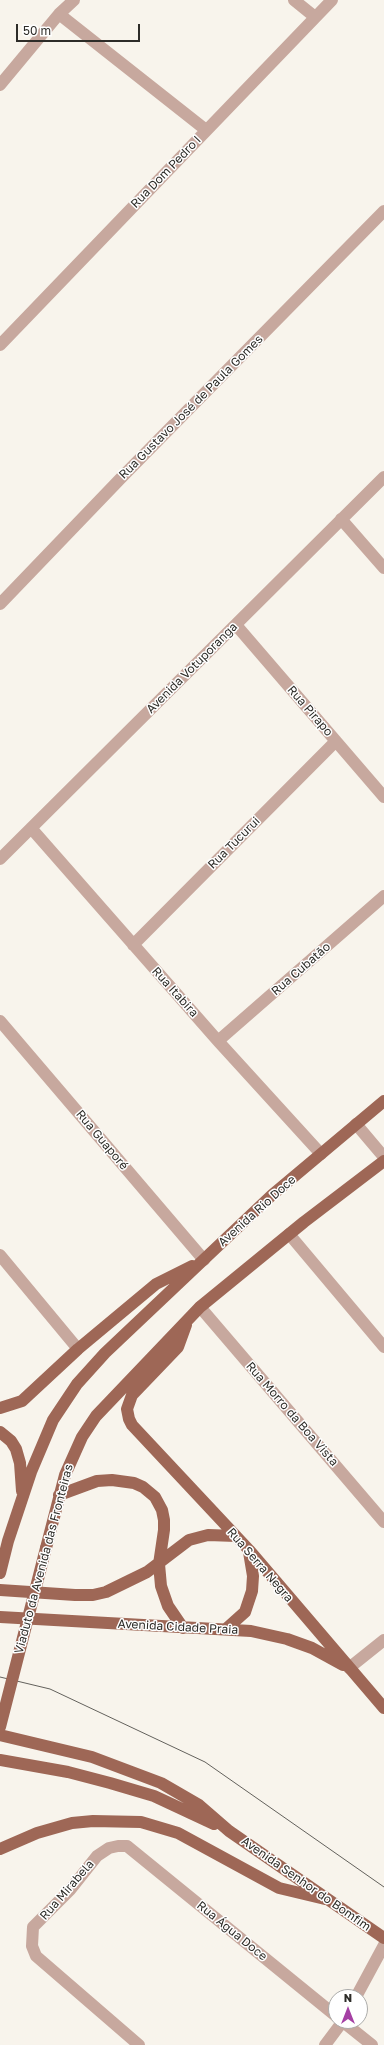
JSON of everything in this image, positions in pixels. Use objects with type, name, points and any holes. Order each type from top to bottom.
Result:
[{"type":"main road","name":"Avenida Rio Doce","points":[[22,1495],[53,1420],[76,1384],[105,1353],[272,1195],[384,1101]]},
{"type":"main road","points":[[188,1320],[200,1307],[289,1234],[384,1161]]},
{"type":"main road","points":[[0,1408],[22,1401],[78,1349],[156,1284],[204,1260]]},
{"type":"main road","name":"Viaduto da Avenida das Fronteiras","points":[[0,1727],[59,1495],[73,1455],[82,1437],[96,1416],[188,1320]]},
{"type":"main road","name":"Rua Serra Negra","points":[[188,1320],[178,1347],[132,1395],[129,1401],[128,1414],[132,1425],[249,1550],[384,1708]]},
{"type":"main road","points":[[0,1432],[11,1441],[16,1449],[20,1463],[22,1495],[0,1572]]},
{"type":"main road","points":[[59,1495],[97,1481],[124,1480],[143,1487],[155,1497],[162,1510],[164,1530],[159,1564],[164,1598],[183,1628]]},
{"type":"main road","points":[[0,1590],[93,1595],[117,1588],[159,1564],[189,1540],[208,1535],[236,1536]]},
{"type":"main road","points":[[226,1629],[245,1612],[252,1591],[253,1576],[249,1550]]},
{"type":"main road","name":"Avenida Cidade Praia","points":[[0,1617],[251,1631],[287,1639],[312,1648],[349,1668]]},
{"type":"main road","points":[[0,1735],[70,1751],[145,1776],[188,1798],[209,1813],[229,1831]]},
{"type":"main road","points":[[0,1760],[68,1772],[135,1790],[194,1813],[229,1831]]},
{"type":"main road","points":[[0,1849],[37,1833],[72,1823],[93,1820],[141,1822],[178,1833],[279,1888],[303,1895],[328,1899]]},
{"type":"main road","name":"Avenida Senhor do Bomfim","points":[[229,1831],[384,1938]]},
{"type":"street","points":[[0,85],[59,14],[74,0]]},
{"type":"street","points":[[294,0],[315,17]]},
{"type":"street","name":"Rua Dom Pedro I","points":[[0,345],[332,0]]},
{"type":"street","points":[[59,14],[206,130]]},
{"type":"street","name":"Rua Gustavo José de Paula Gomes","points":[[0,604],[122,477],[384,211]]},
{"type":"street","name":"Avenida Votuporanga","points":[[0,859],[384,477]]},
{"type":"street","points":[[341,519],[384,568]]},
{"type":"street","name":"Rua Pirapo","points":[[236,625],[384,797]]},
{"type":"street","name":"Rua Tucurui","points":[[132,944],[336,741]]},
{"type":"street","name":"Rua Itabira","points":[[31,828],[218,1041],[321,1154]]},
{"type":"street","name":"Rua Cubatão","points":[[218,1041],[384,896]]},
{"type":"street","name":"Rua Guaporé","points":[[0,1020],[204,1260]]},
{"type":"street","points":[[356,1124],[384,1157]]},
{"type":"street","points":[[289,1234],[384,1347]]},
{"type":"street","points":[[0,1255],[78,1349]]},
{"type":"street","name":"Rua Morro da Boa Vista","points":[[200,1307],[384,1522]]},
{"type":"street","points":[[349,1668],[384,1640]]},
{"type":"street","name":"Rua Mirabela","points":[[127,1846],[109,1848],[97,1856],[70,1890],[33,1927],[31,1938],[36,1956],[139,2045]]},
{"type":"street","name":"Rua Água Doce","points":[[127,1846],[328,2009]]},
{"type":"street","points":[[360,1989],[384,1945]]},
{"type":"street","points":[[325,2045],[337,2029]]},
{"type":"street","points":[[353,2029],[372,2045]]},
{"type":"tram line","points":[[0,1677],[50,1689],[205,1762],[384,1887]]}]
